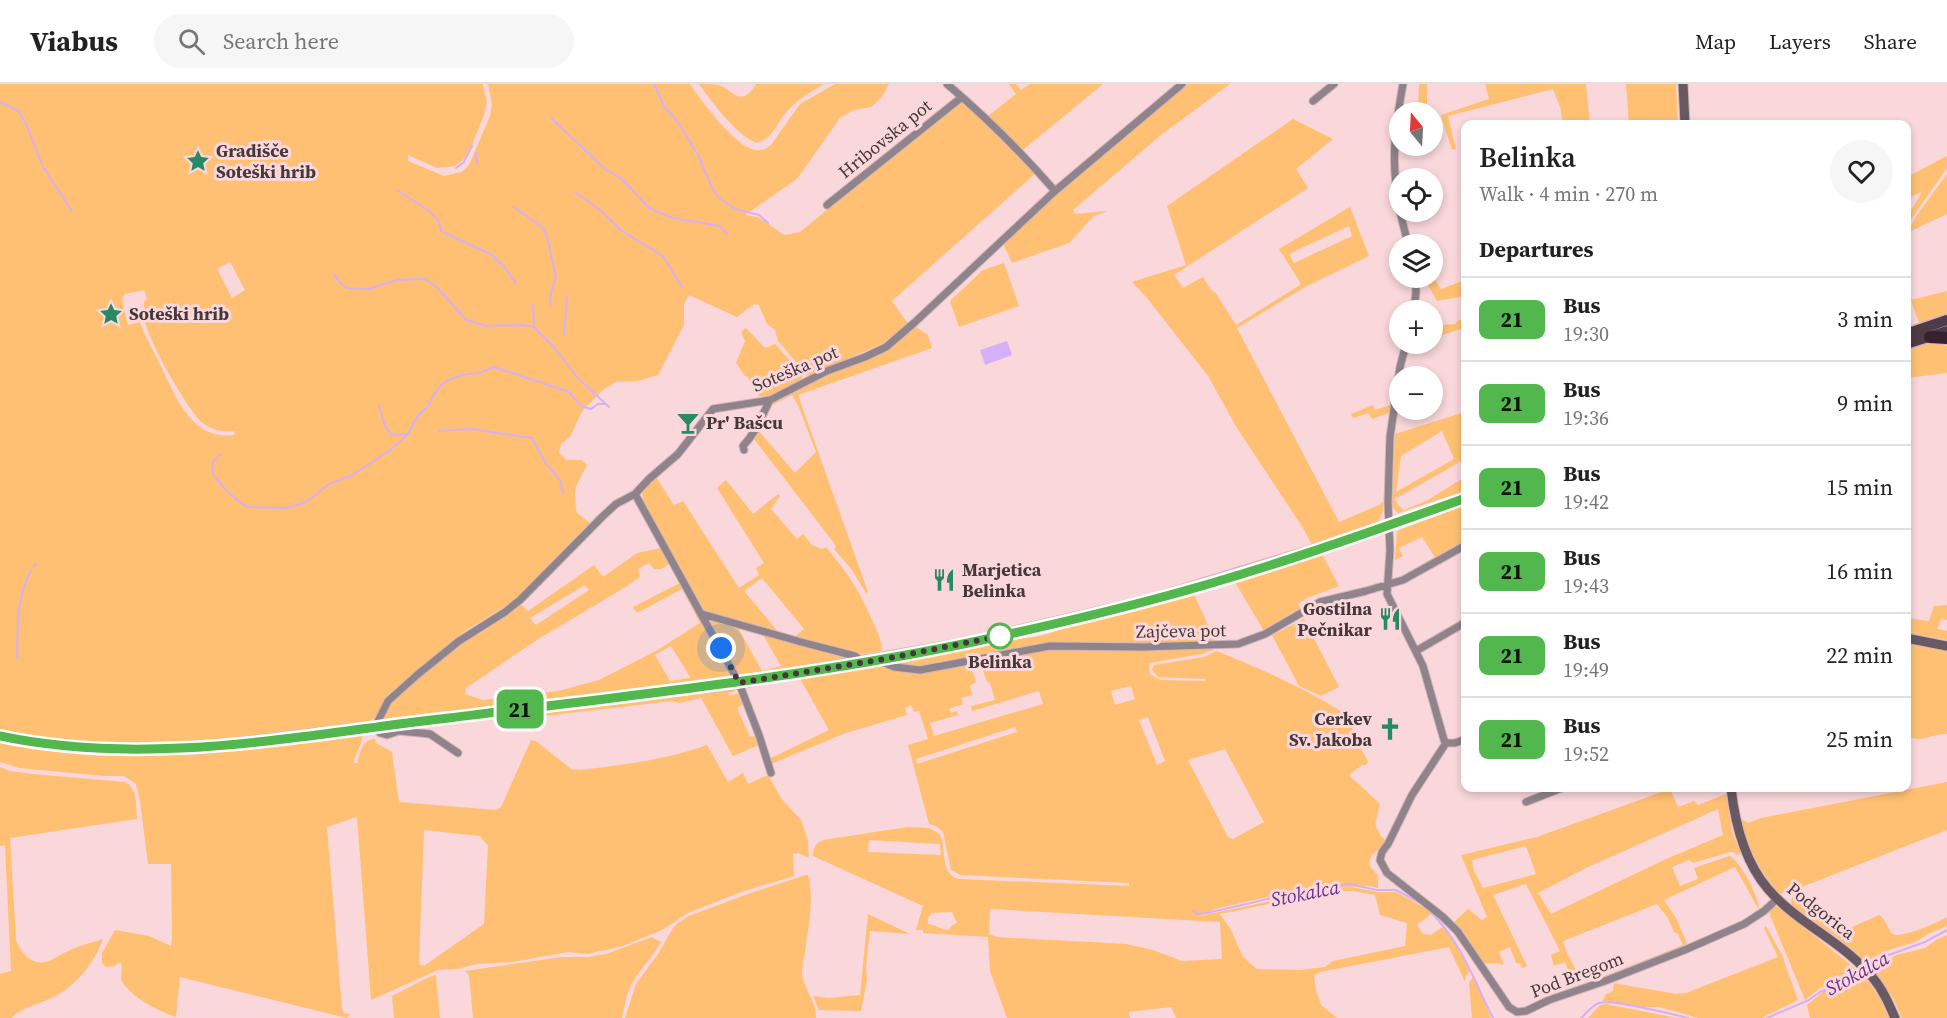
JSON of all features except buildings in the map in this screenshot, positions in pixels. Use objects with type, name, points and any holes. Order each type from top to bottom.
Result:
[{"type":"highway","points":[[1930,337],[1947,338]]},
{"type":"main road","points":[[1683,84],[1685,120]]},
{"type":"main road","points":[[1911,332],[1947,320]]},
{"type":"main road","points":[[1911,343],[1947,332]]},
{"type":"main road","points":[[0,736],[42,744],[96,748],[146,750],[222,746],[739,683],[878,660],[1034,628],[1151,600],[1232,577],[1390,526],[1461,500]]},
{"type":"main road","points":[[1911,639],[1947,646]]},
{"type":"main road","name":"Podgorica","points":[[1732,792],[1738,829],[1745,850],[1759,878],[1777,899],[1861,965],[1887,999],[1895,1018]]},
{"type":"street","name":"Hribovska pot","points":[[947,84],[1020,150],[1055,191]]},
{"type":"street","name":"Soteška pot","points":[[375,727],[388,702],[459,641],[505,612],[541,580],[616,504],[635,494],[678,454],[713,409],[770,400],[827,371],[886,347],[1055,191],[1182,84]]},
{"type":"street","points":[[1313,101],[1334,84]]},
{"type":"street","points":[[1394,168],[1396,119],[1403,84]]},
{"type":"street","name":"Hribovska pot","points":[[827,205],[962,97]]},
{"type":"street","points":[[1403,354],[1390,436],[1388,597],[1416,651],[1434,699],[1446,742],[1461,741]]},
{"type":"street","points":[[744,450],[743,446],[751,439],[770,400]]},
{"type":"street","points":[[635,494],[739,683],[771,773]]},
{"type":"street","name":"Zajčeva pot","points":[[878,660],[894,668],[920,670],[1050,646],[1143,647],[1238,644],[1265,634],[1320,602],[1403,580],[1461,548]]},
{"type":"street","points":[[702,614],[855,656],[862,662]]},
{"type":"street","points":[[1416,651],[1461,625]]},
{"type":"street","points":[[375,727],[380,733],[387,735],[399,731],[430,734],[458,753]]},
{"type":"street","name":"Pod Bregom","points":[[1446,742],[1412,795],[1380,860],[1387,873],[1450,924],[1471,950],[1509,1007],[1517,1012],[1526,1011],[1549,1000],[1687,949],[1735,928],[1764,911],[1777,899]]},
{"type":"street","points":[[1526,802],[1552,792]]},
{"type":"shaded area","points":[[0,84],[483,84],[487,102],[484,115],[469,153],[462,161],[455,166],[437,168],[408,155],[408,161],[444,176],[462,172],[469,165],[490,116],[492,105],[488,84],[690,84],[733,137],[749,148],[763,150],[771,145],[800,104],[835,84],[889,84],[882,97],[871,107],[854,110],[840,118],[797,179],[745,215],[758,217],[784,235],[800,232],[960,101],[965,102],[1036,173],[892,301],[908,324],[882,344],[808,376],[778,341],[775,330],[767,324],[759,305],[754,304],[737,317],[689,295],[684,304],[684,325],[658,375],[638,381],[616,382],[603,390],[582,411],[570,437],[561,444],[559,452],[566,460],[582,460],[587,465],[578,483],[575,498],[577,513],[590,523],[519,598],[465,631],[416,671],[387,696],[376,717],[366,723],[240,739],[165,745],[82,742],[0,730]],"holes":[[[230,262],[245,290],[232,298],[217,269]],[[144,290],[147,299],[144,301],[147,329],[179,391],[204,424],[219,430],[235,431],[234,435],[219,435],[206,431],[186,413],[140,322],[128,325],[122,300],[125,294]]]},
{"type":"shaded area","points":[[699,84],[719,85],[742,97],[756,84],[824,84],[793,105],[772,133],[757,143],[733,126]]},
{"type":"shaded area","points":[[1009,84],[1016,84],[1021,90],[1030,84],[1103,84],[1023,150],[988,116],[1016,94]]},
{"type":"shaded area","points":[[1188,84],[1230,84],[1161,135],[1073,210],[1075,214],[1108,211],[1094,216],[1069,243],[1012,263],[1003,243],[1128,131]]},
{"type":"shaded area","points":[[1419,84],[1427,84],[1427,102],[1418,102]]},
{"type":"shaded area","points":[[1485,84],[1586,84],[1590,120],[1562,120],[1553,89],[1448,116],[1456,149],[1452,150],[1443,114],[1489,99]]},
{"type":"shaded area","points":[[1626,84],[1676,84],[1678,120],[1629,120]]},
{"type":"shaded area","points":[[1293,119],[1333,139],[1296,169],[1308,188],[1174,275],[1183,288],[1203,277],[1236,325],[1300,285],[1279,249],[1350,207],[1369,256],[1305,287],[1237,328],[1339,522],[1383,502],[1383,511],[1378,522],[1312,545],[1237,428],[1208,376],[1132,282],[1186,265],[1167,206]],"holes":[[[1349,226],[1352,236],[1294,263],[1289,254]]]},
{"type":"shaded area","points":[[1947,156],[1947,168],[1911,219],[1911,210],[1922,192],[1911,196],[1911,175]]},
{"type":"shaded area","points":[[1947,174],[1947,214],[1911,231],[1911,226]]},
{"type":"shaded area","points":[[1004,263],[1019,306],[959,327],[950,301],[983,270]]},
{"type":"shaded area","points":[[1461,282],[1461,297],[1436,300],[1430,288],[1441,289]]},
{"type":"shaded area","points":[[1947,291],[1947,313],[1919,323],[1911,300]]},
{"type":"shaded area","points":[[1461,320],[1461,329],[1443,335],[1443,325],[1456,324]]},
{"type":"shaded area","points":[[916,327],[928,335],[932,348],[798,395],[868,592],[866,593],[852,570],[834,549],[836,547],[834,543],[754,439],[758,430],[795,473],[816,452],[792,395],[772,405],[767,413],[773,401],[830,373],[877,354],[909,329]]},
{"type":"shaded area","points":[[746,328],[765,348],[775,344],[803,375],[801,380],[767,397],[759,396],[748,377],[736,363],[745,341],[741,332]]},
{"type":"shaded area","points":[[1007,341],[1012,355],[985,365],[980,350]]},
{"type":"shaded area","points":[[1936,342],[1947,346],[1947,373],[1911,378],[1911,349]]},
{"type":"shaded area","points":[[1373,405],[1375,410],[1389,405],[1389,413],[1372,419],[1368,413],[1353,418],[1351,414]]},
{"type":"shaded area","points":[[1461,413],[1461,461],[1395,499],[1404,510],[1428,500],[1461,479],[1461,492],[1398,513],[1393,508],[1395,434]],"holes":[[[1442,431],[1454,459],[1396,492],[1401,456]]]},
{"type":"shaded area","points":[[656,477],[674,505],[683,501],[739,588],[759,575],[756,568],[764,563],[717,488],[726,480],[753,514],[778,494],[780,496],[771,509],[797,539],[803,534],[812,545],[822,549],[826,547],[840,564],[857,589],[866,608],[879,637],[881,651],[860,655],[793,638],[804,629],[762,578],[744,591],[781,635],[709,614],[701,608],[644,506],[642,493]]},
{"type":"shaded area","points":[[1461,507],[1461,543],[1436,559],[1422,537],[1399,548],[1403,556],[1395,560],[1397,531]]},
{"type":"shaded area","points":[[661,548],[671,563],[661,569],[654,569],[649,563],[638,569],[640,577],[540,638],[466,688],[465,694],[483,700],[558,691],[599,680],[656,651],[700,623],[682,589],[641,611],[636,612],[633,607],[678,584],[681,584],[730,673],[728,677],[384,719],[383,716],[390,703],[418,678],[519,603],[528,611],[594,565],[603,577],[637,553]],"holes":[[[585,585],[589,590],[536,625],[530,618]],[[671,646],[690,677],[690,678],[670,681],[655,655]]]},
{"type":"shaded area","points":[[1322,554],[1339,586],[1307,598],[1298,604],[1301,609],[1264,631],[1235,580]]},
{"type":"shaded area","points":[[1193,592],[1216,643],[1166,645],[1070,643],[923,668],[894,663],[1022,637],[1039,636],[1085,620]]},
{"type":"shaded area","points":[[1947,605],[1947,620],[1941,619],[1937,629],[1947,631],[1947,640],[1911,634],[1911,619],[1929,621],[1934,606]]},
{"type":"shaded area","points":[[1304,619],[1339,687],[1321,696],[1299,686],[1272,635]]},
{"type":"shaded area","points":[[709,620],[737,626],[762,671],[781,666],[762,633],[850,658],[740,676],[735,671]]},
{"type":"shaded area","points":[[1911,643],[1947,650],[1947,734],[1921,739],[1912,738]]},
{"type":"shaded area","points":[[1061,648],[1213,648],[1201,654],[1150,663],[1150,674],[1160,680],[1205,681],[1205,679],[1158,677],[1152,670],[1154,665],[1204,657],[1217,651],[1303,690],[1351,718],[1353,735],[1368,761],[1366,765],[1362,765],[1349,775],[1380,804],[1375,825],[1387,842],[1371,857],[1370,861],[1370,865],[1378,875],[1378,888],[1368,886],[1303,889],[1215,909],[1199,916],[1328,889],[1350,887],[1378,892],[1396,892],[1427,909],[1431,914],[1417,925],[1423,934],[1431,935],[1443,927],[1455,942],[1470,971],[1465,982],[1449,947],[1320,972],[1314,976],[1321,1005],[1337,1018],[1176,1018],[1171,1007],[1129,1012],[1130,1018],[1007,1018],[990,971],[988,937],[923,933],[923,930],[916,930],[923,906],[813,856],[816,845],[823,840],[908,827],[929,828],[940,834],[948,871],[958,879],[1129,886],[1129,883],[960,875],[951,870],[943,832],[929,824],[908,745],[928,739],[919,711],[914,712],[911,705],[905,708],[907,715],[843,734],[771,764],[769,759],[829,730],[799,677],[862,667],[882,666],[911,673],[971,666],[976,682],[970,686],[972,695],[961,698],[963,704],[949,709],[951,713],[957,711],[958,715],[930,723],[934,736],[1043,704],[1039,691],[972,711],[971,706],[995,700],[980,662]],"holes":[[[1131,686],[1135,699],[1115,705],[1111,691]],[[1148,717],[1165,761],[1157,765],[1139,720]],[[1015,727],[1017,732],[917,764],[916,759]],[[1225,749],[1264,822],[1233,839],[1228,837],[1188,760]],[[869,840],[940,844],[941,855],[868,852]],[[1332,891],[1353,891],[1375,895],[1380,915],[1407,923],[1405,946],[1333,961],[1325,967],[1300,970],[1257,969],[1243,957],[1230,928],[1220,914]],[[990,909],[1220,922],[1222,959],[1182,961],[1153,950],[1126,944],[997,937],[989,934]],[[952,912],[957,923],[949,930],[928,924],[931,913]]]},
{"type":"shaded area","points":[[737,688],[734,692],[728,693],[729,696],[739,693],[744,704],[737,708],[750,737],[755,736],[757,746],[733,756],[701,698],[680,703],[672,701],[536,717],[528,725],[525,713]]},
{"type":"shaded area","points":[[358,734],[362,735],[362,738],[354,763],[357,763],[367,741],[375,739],[376,743],[392,752],[399,802],[496,810],[501,807],[531,740],[536,741],[571,769],[579,770],[660,758],[707,745],[728,782],[743,773],[748,784],[768,775],[781,798],[801,820],[808,841],[809,858],[798,853],[793,854],[794,876],[741,892],[688,913],[664,929],[623,946],[587,954],[568,952],[512,962],[476,964],[458,969],[438,970],[371,1000],[357,817],[327,827],[342,1008],[344,1014],[351,1013],[347,1018],[180,977],[176,1017],[153,1007],[131,992],[121,980],[121,963],[106,967],[102,963],[102,953],[115,930],[149,936],[171,946],[171,864],[148,864],[136,784],[124,776],[19,768],[0,762],[0,739],[80,751]],"holes":[[[424,830],[480,836],[488,846],[484,924],[424,966],[419,964]]]},
{"type":"shaded area","points":[[0,767],[10,771],[33,774],[125,782],[134,793],[137,819],[10,838],[16,940],[24,954],[28,958],[43,962],[103,939],[90,965],[70,987],[54,997],[26,1008],[11,1018],[0,1018],[0,974],[11,971],[5,845],[0,846]]},
{"type":"shaded area","points":[[1947,782],[1947,830],[1779,894],[1755,859],[1741,819],[1748,823],[1761,818],[1895,792],[1911,792],[1911,789]]},
{"type":"shaded area","points":[[1662,792],[1671,792],[1678,807],[1694,801],[1698,805],[1726,794],[1733,834],[1741,854],[1730,852],[1693,863],[1689,860],[1672,867],[1680,886],[1698,879],[1694,868],[1729,856],[1748,880],[1759,910],[1735,867],[1664,900],[1676,918],[1688,946],[1587,983],[1683,945],[1678,934],[1674,932],[1668,918],[1657,904],[1563,941],[1575,968],[1570,974],[1565,962],[1554,966],[1551,955],[1560,951],[1526,884],[1493,895],[1527,966],[1522,968],[1520,963],[1516,963],[1510,947],[1499,952],[1504,965],[1483,964],[1453,923],[1468,909],[1482,920],[1487,917],[1461,855],[1537,837]],"holes":[[[1718,809],[1723,835],[1664,860],[1551,914],[1538,893],[1586,868]],[[1526,846],[1536,874],[1483,888],[1474,871],[1472,860]]]},
{"type":"shaded area","points":[[806,875],[810,883],[811,901],[802,974],[815,1007],[816,1018],[625,1018],[636,984],[678,923],[689,916]]},
{"type":"shaded area","points":[[1793,895],[1841,932],[1879,915],[1891,932],[1897,935],[1920,929],[1947,917],[1947,926],[1915,942],[1883,952],[1871,959],[1869,965],[1839,939],[1793,907],[1791,902]]},
{"type":"shaded area","points":[[1773,906],[1778,907],[1861,973],[1820,988],[1805,1000],[1770,915],[1769,910]]},
{"type":"shaded area","points":[[868,914],[910,934],[870,931],[866,966],[867,980],[861,1011],[819,1010],[813,996],[829,998],[860,995]]},
{"type":"shaded area","points":[[1766,926],[1782,955],[1798,1000],[1762,1018],[1698,1018],[1659,1007],[1638,1007],[1603,1001],[1605,995],[1613,991],[1614,983],[1676,994],[1686,993],[1778,957],[1764,928]]},
{"type":"shaded area","points":[[1947,935],[1947,1018],[1902,1018],[1893,998],[1873,970],[1896,955],[1925,948]]},
{"type":"shaded area","points":[[652,937],[661,942],[630,986],[622,1018],[473,1018],[469,975],[465,971],[562,957],[606,954]]},
{"type":"shaded area","points":[[436,975],[440,1018],[394,1018],[392,996]]},
{"type":"shaded area","points":[[1474,976],[1491,1018],[1472,1018],[1469,982]]},
{"type":"shaded area","points":[[1866,978],[1881,1000],[1889,1018],[1810,1018],[1807,1005],[1824,991]]},
{"type":"shaded area","points":[[1606,1004],[1677,1018],[1588,1018],[1600,1005]]},
{"type":"waterway","points":[[654,84],[664,106],[678,122],[698,155],[712,188],[720,199],[735,209],[759,215],[768,223]]},
{"type":"waterway","points":[[0,102],[19,111],[43,167],[72,211]]},
{"type":"waterway","points":[[551,118],[605,169],[622,179],[649,208],[673,218],[720,226],[727,234]]},
{"type":"waterway","points":[[456,168],[464,162],[472,146]]},
{"type":"waterway","points":[[476,153],[477,164]]},
{"type":"waterway","points":[[397,190],[429,211],[439,221],[441,231],[492,255],[516,283]]},
{"type":"waterway","points":[[575,192],[600,210],[622,231],[663,256],[682,287]]},
{"type":"waterway","points":[[514,207],[543,228],[547,237],[556,276],[550,305]]},
{"type":"waterway","points":[[334,274],[347,288],[369,289],[397,280],[425,279],[438,288],[466,320],[487,326],[534,327],[553,346],[578,378],[609,407]]},
{"type":"waterway","points":[[564,335],[567,297]]},
{"type":"waterway","points":[[533,304],[534,327]]},
{"type":"waterway","points":[[220,455],[213,462],[214,476],[242,504],[248,507],[287,508],[306,502],[329,484],[354,474],[389,451],[408,434],[438,388],[448,380],[461,375],[479,373],[494,367],[569,392],[581,406],[591,409],[598,404],[605,404]]},
{"type":"waterway","points":[[379,406],[385,426],[392,435],[408,434]]},
{"type":"waterway","points":[[439,431],[471,429],[532,438],[546,464],[560,480],[563,493]]},
{"type":"waterway","points":[[17,658],[20,602],[31,571]]},
{"type":"waterway","name":"Stokalca","points":[[1194,911],[1197,914],[1207,913],[1298,892],[1348,884],[1377,890],[1396,890],[1420,903]]},
{"type":"waterway","name":"Stokalca","points":[[1429,910],[1459,949],[1493,1018]]},
{"type":"waterway","name":"Stokalca","points":[[1869,969],[1886,956],[1925,942],[1947,930]]},
{"type":"waterway","name":"Stokalca","points":[[1767,1018],[1865,972]]},
{"type":"waterway","name":"Stokalca","points":[[1581,1018],[1594,1006],[1605,1002],[1688,1018]]},
{"type":"bus line","name":"21","points":[[0,736],[42,744],[96,748],[146,750],[199,748],[739,683],[968,643],[1151,600],[1329,546],[1461,500]]},
{"type":"place","name":"Gradišče Soteški hrib","points":[[198,161]]},
{"type":"place","name":"Soteški hrib","points":[[111,314]]},
{"type":"place","name":"Pr' Bašcu","points":[[688,423]]},
{"type":"place","name":"Marjetica Belinka","points":[[944,580]]},
{"type":"place","name":"Gostilna Pečnikar","points":[[1390,619]]},
{"type":"place","name":"Belinka","points":[[1000,636]]},
{"type":"place","name":"Cerkev Sv. Jakoba","points":[[1390,729]]},
{"type":"route","points":[[721,648],[739,683],[890,658],[1000,636]]}]
